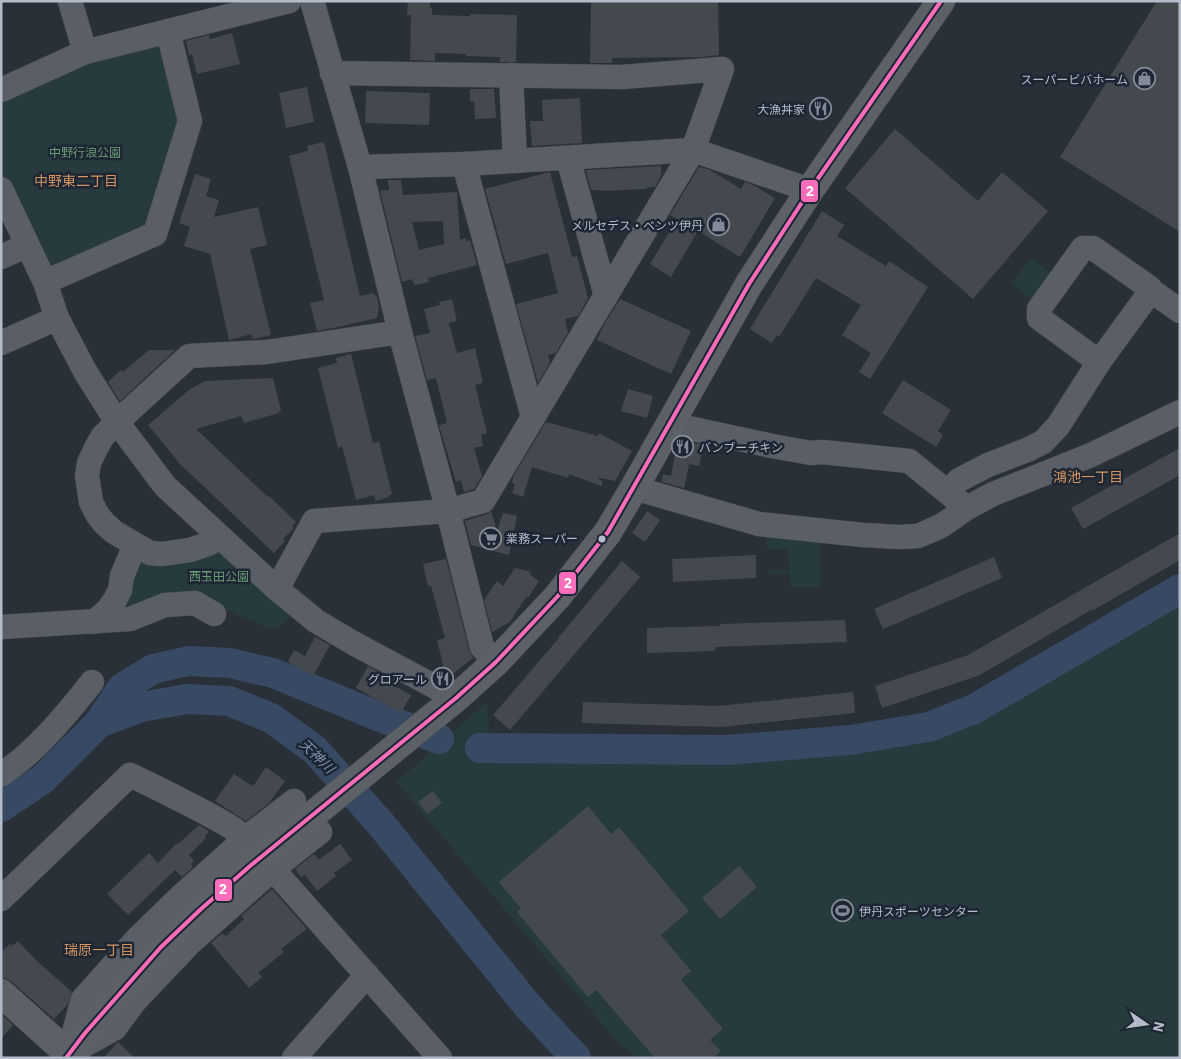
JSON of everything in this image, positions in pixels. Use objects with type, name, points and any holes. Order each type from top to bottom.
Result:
[{"type":"main road","points":[[1,993],[69,1057],[85,1033],[168,940],[201,909],[250,866],[456,698],[496,662],[557,597],[608,532],[749,284],[810,190],[941,1]]},
{"type":"street","points":[[70,1],[85,52]]},
{"type":"street","points":[[4,82],[85,52],[289,1]]},
{"type":"street","points":[[312,1],[360,167],[400,332],[482,647],[496,662]]},
{"type":"street","points":[[45,282],[155,234],[190,121],[168,31]]},
{"type":"street","points":[[277,589],[314,521],[448,511],[483,501],[693,150],[722,69],[622,77],[332,73]]},
{"type":"street","points":[[511,75],[514,161]]},
{"type":"street","points":[[360,167],[464,164],[693,150],[810,190]]},
{"type":"street","points":[[568,158],[606,296]]},
{"type":"street","points":[[464,164],[533,417]]},
{"type":"street","points":[[1,189],[45,282],[57,318],[86,373],[117,422],[165,486],[277,589],[316,621],[456,698]]},
{"type":"street","points":[[1,257],[21,248],[26,243]]},
{"type":"street","points":[[1099,362],[1039,318],[1039,309],[1083,248],[1093,248],[1150,288],[1150,292]]},
{"type":"street","points":[[948,492],[959,480],[988,465],[1043,442],[1058,426],[1099,362],[1150,292]]},
{"type":"street","points":[[1150,292],[1156,294],[1180,311]]},
{"type":"street","points":[[1,343],[57,318]]},
{"type":"street","points":[[217,535],[210,543],[202,546],[162,554],[150,553],[114,532],[96,514],[88,488],[89,464],[103,436],[188,356],[267,352],[400,332]]},
{"type":"street","points":[[634,488],[759,524],[881,536],[918,536],[941,526],[967,508],[1001,490],[1091,454],[1180,412]]},
{"type":"street","points":[[670,424],[811,453],[822,452],[909,461],[967,508]]},
{"type":"street","points":[[94,622],[108,610],[115,600],[120,590],[122,576],[135,545]]},
{"type":"street","points":[[1,626],[130,619],[165,605],[195,603],[214,614]]},
{"type":"street","points":[[1,775],[23,758],[46,736],[92,682]]},
{"type":"street","points":[[1,898],[130,775],[164,790],[229,826],[248,841]]},
{"type":"street","points":[[69,1057],[84,999],[136,940],[179,898],[294,801]]},
{"type":"street","points":[[69,1057],[115,1028],[134,1002],[190,943],[272,868],[320,832]]},
{"type":"street","points":[[272,868],[440,1058]]},
{"type":"street","points":[[294,1058],[367,976]]},
{"type":"green space","name":"中野行浪公園","points":[[155,42],[163,45],[183,123],[150,225],[45,272],[1,176],[1,99],[83,59]]},
{"type":"green space","points":[[1031,258],[1055,276],[1035,302],[1011,283]]},
{"type":"green space","points":[[766,530],[819,534],[821,587],[792,587],[790,586],[790,573],[767,574],[767,571],[789,570],[788,549],[767,549]]},
{"type":"green space","name":"西玉田公園","points":[[226,549],[295,613],[280,626],[269,629],[215,605],[120,610],[135,562]]},
{"type":"green space","name":"伊丹スポーツセンター","points":[[1180,604],[1180,1058],[638,1058],[615,1039],[396,782],[487,702],[491,763],[694,764],[856,754],[930,742],[980,721]]},
{"type":"building","points":[[408,1],[430,1],[432,15],[517,15],[516,62],[500,62],[500,57],[435,53],[435,61],[410,60],[411,15],[407,15]]},
{"type":"building","points":[[591,1],[718,1],[719,55],[612,58],[612,63],[590,63]]},
{"type":"building","name":"スーパービバホーム","points":[[1157,1],[1180,1],[1180,232],[1060,157]]},
{"type":"building","points":[[232,33],[240,64],[197,74],[192,54],[189,55],[186,41],[209,35],[210,39]]},
{"type":"building","points":[[307,87],[314,122],[286,128],[279,93]]},
{"type":"building","points":[[470,89],[494,89],[496,118],[475,119],[474,101],[470,101]]},
{"type":"building","points":[[366,91],[430,93],[429,125],[365,123]]},
{"type":"building","points":[[580,98],[582,143],[532,146],[530,121],[543,121],[542,100]]},
{"type":"building","points":[[895,129],[978,201],[1002,172],[1048,211],[973,299],[845,188]]},
{"type":"building","points":[[324,142],[360,296],[373,293],[377,297],[379,308],[377,318],[317,331],[310,303],[324,300],[289,156],[308,151],[307,146]]},
{"type":"building","points":[[661,166],[661,176],[655,187],[646,189],[591,190],[586,170]]},
{"type":"building","points":[[699,167],[710,170],[741,189],[745,182],[775,198],[740,257],[698,231],[671,277],[650,264],[677,219],[670,215]]},
{"type":"building","points":[[550,172],[572,257],[577,256],[588,298],[578,316],[565,319],[568,332],[556,353],[548,355],[550,363],[538,383],[516,304],[558,293],[548,253],[506,264],[485,189]]},
{"type":"building","points":[[195,174],[211,179],[206,196],[219,200],[214,217],[258,207],[267,245],[250,249],[271,335],[253,339],[252,334],[229,340],[210,254],[184,246],[190,227],[179,223]]},
{"type":"building","points":[[388,180],[401,180],[403,195],[457,192],[460,240],[466,238],[466,241],[470,240],[477,265],[428,278],[429,282],[414,285],[412,279],[402,282],[380,191],[389,190]],"holes":[[[443,221],[444,244],[419,250],[412,222]]]},
{"type":"building","points":[[822,211],[844,225],[837,236],[886,266],[889,261],[928,287],[870,379],[859,372],[871,353],[842,335],[861,305],[816,278],[779,337],[777,335],[772,343],[750,329]]},
{"type":"building","points":[[452,299],[457,321],[449,323],[457,353],[475,348],[483,383],[475,385],[487,433],[481,435],[483,446],[474,448],[482,476],[474,489],[464,492],[461,480],[456,482],[439,425],[447,423],[436,378],[427,380],[415,336],[430,333],[424,309],[440,305],[439,302]]},
{"type":"building","points":[[620,299],[691,331],[671,374],[597,340]]},
{"type":"building","points":[[149,350],[175,350],[120,401],[108,382]]},
{"type":"building","points":[[351,354],[373,443],[379,442],[392,494],[389,497],[376,501],[374,495],[356,500],[342,446],[338,448],[318,368],[337,363],[336,358]]},
{"type":"building","points":[[273,378],[281,411],[279,413],[244,423],[241,416],[196,429],[296,522],[292,526],[294,528],[283,539],[285,541],[274,553],[180,464],[148,425],[190,389],[205,381]]},
{"type":"building","points":[[903,380],[951,410],[938,431],[943,435],[936,447],[882,413]]},
{"type":"building","points":[[628,389],[653,396],[647,418],[621,411]]},
{"type":"building","points":[[546,422],[598,436],[599,433],[632,451],[615,481],[596,477],[603,482],[601,486],[569,474],[568,478],[532,467],[523,497],[512,493],[515,484],[512,483],[514,475]]},
{"type":"building","points":[[684,441],[704,445],[699,466],[689,464],[684,488],[662,482],[663,474],[671,476],[675,454],[681,455]]},
{"type":"building","points":[[1180,448],[1180,475],[1083,529],[1071,508]]},
{"type":"building","points":[[491,511],[497,531],[503,513],[517,516],[509,555],[471,545],[465,521]]},
{"type":"building","points":[[647,511],[660,520],[645,542],[632,533]]},
{"type":"building","points":[[1180,533],[1180,560],[980,675],[882,708],[875,686],[968,655]]},
{"type":"building","points":[[756,555],[756,578],[673,582],[672,559]]},
{"type":"building","points":[[994,557],[1002,578],[883,629],[874,609]]},
{"type":"building","points":[[446,559],[469,650],[473,658],[448,678],[439,673],[443,665],[437,640],[445,638],[423,564]]},
{"type":"building","points":[[622,561],[640,577],[510,730],[493,715]]},
{"type":"building","points":[[515,568],[531,572],[530,575],[539,581],[510,622],[492,632],[484,600],[497,581],[503,586]]},
{"type":"building","points":[[845,620],[847,642],[715,647],[715,651],[647,653],[647,628]]},
{"type":"building","points":[[315,637],[330,645],[313,676],[288,662],[294,650],[305,656]]},
{"type":"building","points":[[368,666],[388,677],[385,681],[411,695],[401,713],[356,688]]},
{"type":"building","points":[[853,692],[855,713],[722,727],[582,723],[583,702],[718,706]]},
{"type":"building","points":[[266,767],[285,781],[270,802],[246,821],[215,801],[234,774],[252,786]]},
{"type":"building","points":[[433,791],[442,803],[427,814],[418,802]]},
{"type":"building","points":[[588,806],[611,834],[619,827],[689,911],[661,935],[691,971],[681,980],[723,1029],[710,1040],[721,1051],[713,1058],[655,1058],[596,990],[588,997],[517,912],[521,909],[499,882]]},
{"type":"building","points":[[199,825],[209,831],[205,836],[206,838],[189,855],[194,861],[191,864],[193,867],[182,877],[175,870],[128,915],[107,894],[149,853],[158,863],[177,843]]},
{"type":"building","points":[[340,844],[352,860],[334,873],[336,876],[317,891],[305,875],[301,877],[295,869],[314,854],[319,860]]},
{"type":"building","points":[[739,866],[757,887],[720,919],[702,898]]},
{"type":"building","points":[[272,889],[307,929],[281,949],[284,952],[258,973],[262,977],[249,988],[211,943],[222,933],[226,936],[244,919],[241,916]]},
{"type":"building","points":[[18,941],[72,992],[68,1004],[54,1019],[11,981],[1,978],[1,952],[10,944],[12,946]]},
{"type":"building","points":[[1,1014],[13,1025],[1,1039]]},
{"type":"building","points":[[118,1042],[135,1058],[103,1058]]},
{"type":"waterway","points":[[480,748],[727,750],[851,740],[929,727],[974,709],[1180,589]]},
{"type":"waterway","points":[[99,723],[122,688],[153,669],[188,661],[230,663],[273,673],[439,739]]},
{"type":"waterway","name":"天神川","points":[[1,807],[43,779],[99,723],[141,707],[187,699],[229,701],[271,718],[315,750],[380,823],[527,1005],[576,1058]]},
{"type":"transit line","name":"2","points":[[66,1058],[85,1033],[161,947],[201,909],[250,866],[456,698],[496,662],[557,597],[608,532],[749,284],[810,190],[941,1]]},
{"type":"place","name":"スーパービバホーム","points":[[1144,79]]},
{"type":"place","name":"大漁丼家","points":[[821,109]]},
{"type":"place","name":"メルセデス・ベンツ伊丹","points":[[719,225]]},
{"type":"place","name":"バンブーチキン","points":[[683,447]]},
{"type":"place","name":"業務スーパー","points":[[490,538]]},
{"type":"place","name":"グロアール","points":[[443,679]]},
{"type":"place","name":"伊丹スポーツセンター","points":[[843,911]]},
{"type":"district","name":"中野東二丁目","points":[[76,181]]},
{"type":"district","name":"鴻池一丁目","points":[[1088,477]]},
{"type":"district","name":"瑞原一丁目","points":[[99,950]]}]
